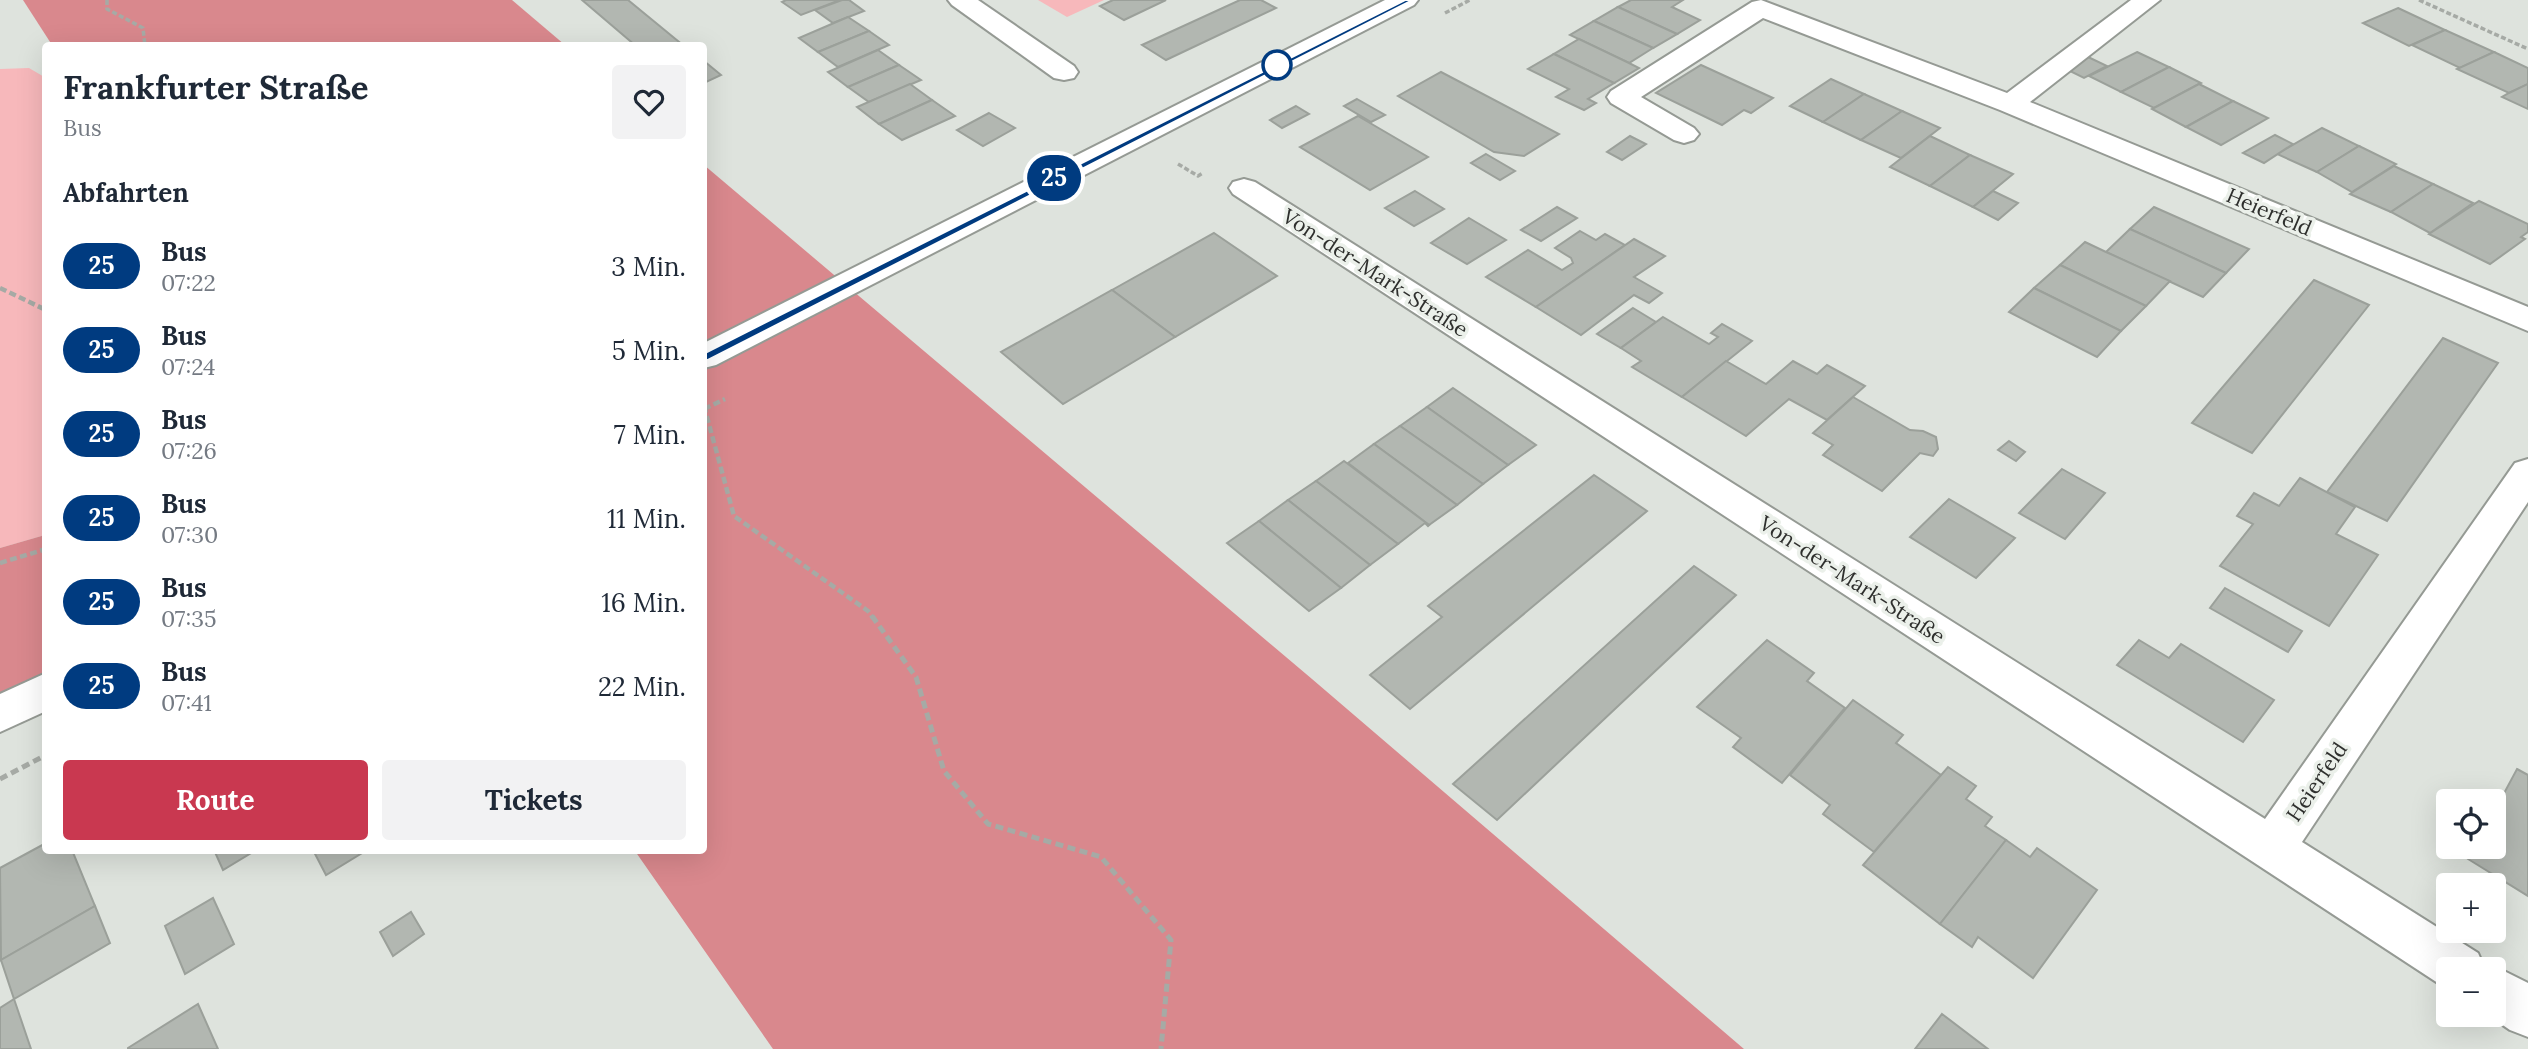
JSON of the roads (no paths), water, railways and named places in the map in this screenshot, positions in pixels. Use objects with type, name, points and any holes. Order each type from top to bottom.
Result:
[{"type":"street","points":[[707,355],[1405,0]]},
{"type":"street","points":[[2010,104],[2147,0]]},
{"type":"street","points":[[964,1],[1064,72]]},
{"type":"street","name":"Heierfeld","points":[[1684,134],[1621,97],[1761,8],[2010,104],[2528,320]]},
{"type":"street","name":"Von-der-Mark-Straße","points":[[1244,188],[2441,957]]},
{"type":"street","name":"Heierfeld","points":[[2271,849],[2528,473]]},
{"type":"street","points":[[0,714],[42,693]]},
{"type":"street","points":[[2506,998],[2528,1012]]}]
